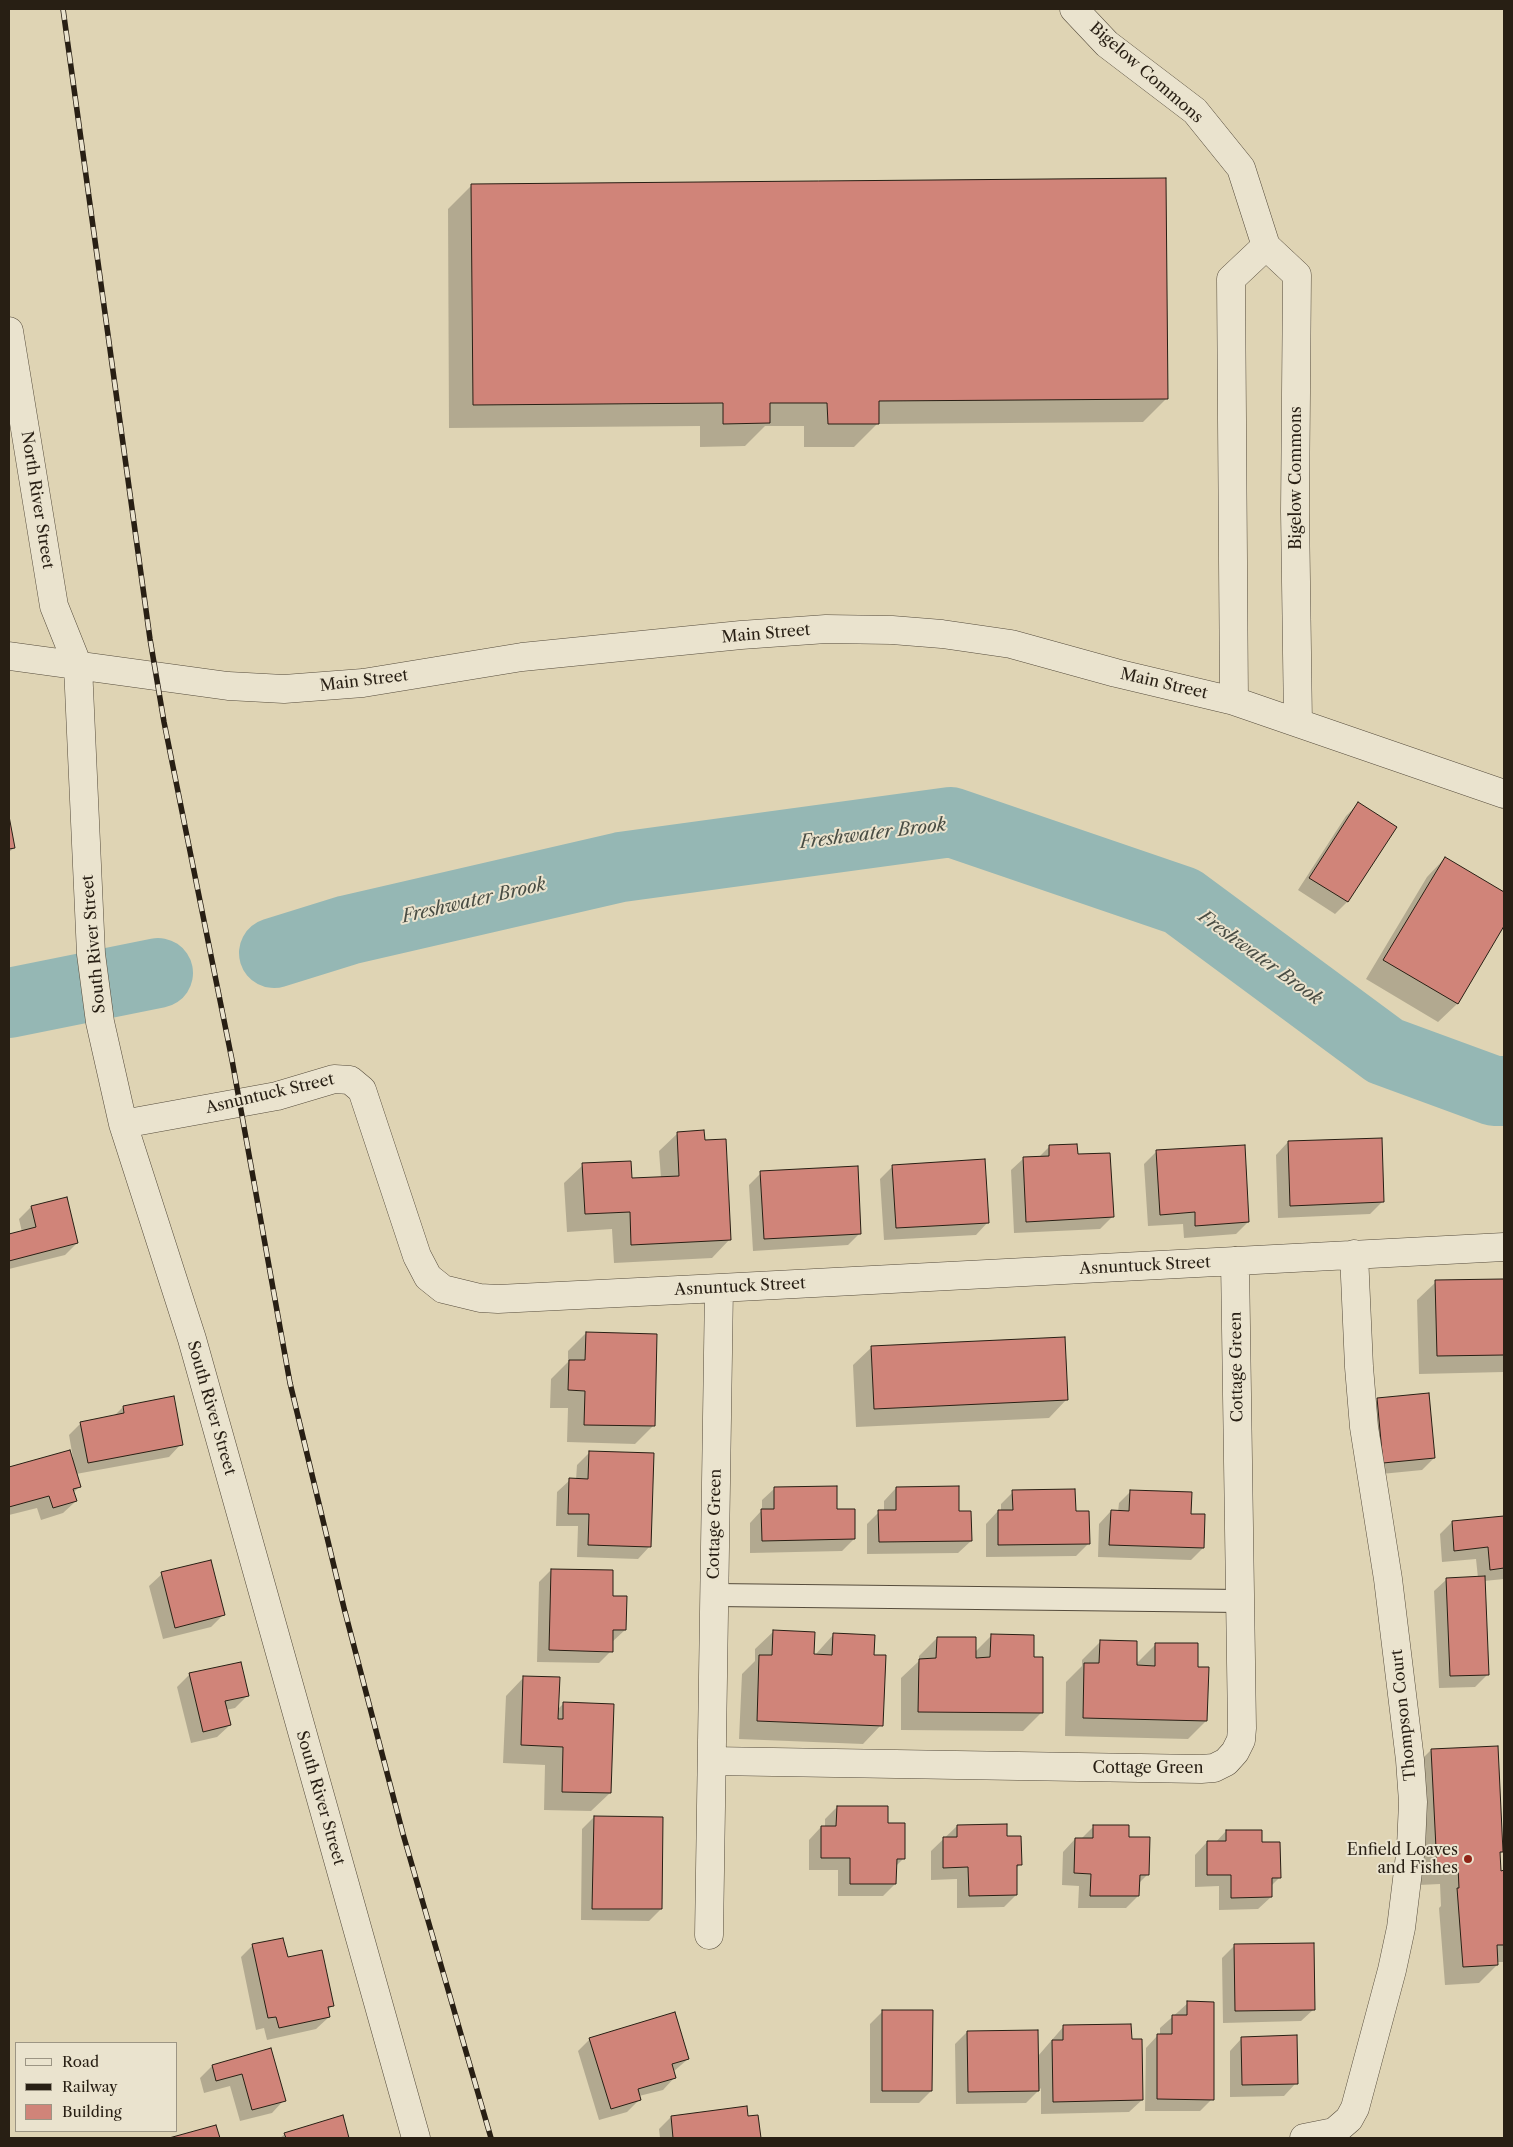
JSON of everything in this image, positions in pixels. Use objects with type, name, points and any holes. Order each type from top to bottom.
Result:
[{"type":"street","name":"Bigelow Commons","points":[[1074,9],[1107,44],[1196,111],[1241,168],[1266,246],[1297,276],[1295,511],[1298,723]]},
{"type":"street","points":[[1234,700],[1230,279],[1266,246]]},
{"type":"street","name":"North River Street","points":[[9,331],[54,606],[78,666]]},
{"type":"street","name":"Main Street","points":[[9,656],[228,686],[284,689],[363,683],[522,657],[741,635],[826,629],[892,630],[942,634],[1011,644],[1116,672],[1234,700],[1504,794]]},
{"type":"street","name":"South River Street","points":[[78,666],[91,954],[100,1022],[123,1124],[192,1339],[416,2138]]},
{"type":"street","name":"Asnuntuck Street","points":[[123,1124],[277,1096],[334,1079],[350,1080],[362,1090],[366,1100],[417,1256],[428,1277],[443,1289],[461,1295],[498,1299],[1504,1247]]},
{"type":"street","name":"Thompson Court","points":[[1304,2138],[1334,2132],[1349,2119],[1355,2108],[1394,1962],[1405,1902],[1411,1847],[1413,1802],[1410,1760],[1388,1578],[1364,1427],[1359,1367],[1354,1254]]},
{"type":"street","name":"Cottage Green","points":[[712,1761],[1181,1769],[1214,1768],[1226,1762],[1235,1752],[1241,1740],[1235,1261]]},
{"type":"street","name":"Cottage Green","points":[[709,1935],[719,1288]]},
{"type":"lane","points":[[714,1595],[1240,1601]]},
{"type":"building","points":[[1166,178],[1168,399],[879,401],[879,424],[828,424],[827,403],[770,403],[770,423],[723,424],[723,403],[473,405],[471,184]]},
{"type":"building","points":[[1358,802],[1397,827],[1348,902],[1309,878]]},
{"type":"building","points":[[9,816],[15,848],[9,849]]},
{"type":"building","points":[[1445,857],[1504,892],[1504,926],[1458,1004],[1383,960]]},
{"type":"building","points":[[704,1130],[705,1140],[726,1139],[731,1240],[631,1245],[630,1212],[585,1214],[582,1163],[631,1161],[632,1178],[679,1176],[677,1132]]},
{"type":"building","points":[[1382,1138],[1384,1202],[1290,1206],[1288,1141]]},
{"type":"building","points":[[1077,1144],[1078,1154],[1110,1153],[1114,1217],[1026,1222],[1023,1157],[1049,1156],[1049,1145]]},
{"type":"building","points":[[1245,1145],[1249,1222],[1195,1226],[1195,1212],[1160,1215],[1156,1150]]},
{"type":"building","points":[[985,1159],[989,1223],[896,1228],[892,1165]]},
{"type":"building","points":[[858,1166],[861,1234],[764,1239],[760,1171]]},
{"type":"building","points":[[67,1197],[78,1243],[9,1261],[9,1234],[36,1227],[31,1206]]},
{"type":"building","points":[[1504,1279],[1504,1355],[1437,1356],[1435,1280]]},
{"type":"building","points":[[586,1332],[657,1334],[655,1426],[584,1425],[585,1391],[568,1390],[569,1360],[585,1360]]},
{"type":"building","points":[[1065,1337],[1068,1400],[874,1409],[871,1346]]},
{"type":"building","points":[[1429,1393],[1435,1458],[1383,1463],[1377,1398]]},
{"type":"building","points":[[174,1396],[183,1445],[88,1463],[80,1422],[124,1413],[123,1406]]},
{"type":"building","points":[[70,1450],[81,1487],[73,1489],[77,1501],[53,1508],[49,1496],[9,1507],[9,1467]]},
{"type":"building","points":[[589,1451],[654,1453],[651,1547],[588,1545],[589,1514],[568,1514],[569,1478],[588,1479]]},
{"type":"building","points":[[837,1486],[837,1509],[855,1509],[855,1539],[762,1541],[761,1509],[774,1509],[774,1487]]},
{"type":"building","points":[[959,1486],[959,1511],[971,1511],[972,1541],[879,1542],[878,1510],[896,1510],[896,1487]]},
{"type":"building","points":[[1075,1489],[1076,1511],[1089,1511],[1090,1544],[998,1545],[998,1510],[1013,1510],[1012,1490]]},
{"type":"building","points":[[1130,1490],[1192,1492],[1191,1514],[1205,1514],[1204,1548],[1109,1545],[1111,1510],[1129,1511]]},
{"type":"building","points":[[1504,1516],[1504,1568],[1490,1570],[1488,1547],[1454,1551],[1452,1521]]},
{"type":"building","points":[[211,1560],[225,1615],[175,1628],[161,1572]]},
{"type":"building","points":[[551,1569],[613,1570],[613,1596],[627,1596],[626,1630],[613,1630],[613,1652],[549,1650]]},
{"type":"building","points":[[1485,1576],[1489,1675],[1450,1676],[1446,1578]]},
{"type":"building","points":[[773,1630],[815,1632],[814,1654],[832,1655],[833,1633],[875,1635],[874,1655],[886,1655],[883,1726],[757,1721],[759,1655],[772,1655]]},
{"type":"building","points":[[991,1634],[1034,1635],[1034,1657],[1043,1657],[1043,1713],[918,1712],[919,1659],[936,1658],[937,1637],[976,1637],[976,1658],[990,1657]]},
{"type":"building","points":[[1100,1640],[1137,1641],[1137,1665],[1155,1666],[1155,1643],[1198,1643],[1198,1667],[1209,1667],[1207,1721],[1083,1718],[1084,1663],[1099,1663]]},
{"type":"building","points":[[241,1662],[249,1696],[225,1701],[231,1725],[203,1732],[189,1673]]},
{"type":"building","points":[[523,1676],[560,1677],[558,1719],[563,1719],[563,1702],[614,1704],[611,1793],[562,1792],[563,1747],[521,1745]]},
{"type":"building","name":"Enfield Loaves and Fishes","points":[[1498,1746],[1503,1852],[1500,1852],[1501,1871],[1504,1870],[1504,1945],[1497,1945],[1498,1965],[1463,1967],[1457,1888],[1459,1888],[1458,1867],[1437,1868],[1431,1749]]},
{"type":"building","points":[[837,1806],[888,1806],[888,1823],[905,1823],[905,1859],[897,1859],[896,1884],[850,1884],[850,1858],[821,1858],[821,1826],[836,1826]]},
{"type":"building","points":[[594,1816],[663,1817],[662,1909],[592,1909]]},
{"type":"building","points":[[1007,1824],[1007,1836],[1021,1836],[1022,1865],[1017,1865],[1017,1895],[969,1896],[968,1867],[943,1868],[943,1837],[957,1837],[957,1825]]},
{"type":"building","points":[[1093,1825],[1129,1825],[1129,1837],[1150,1837],[1149,1875],[1140,1875],[1139,1896],[1090,1896],[1091,1874],[1074,1873],[1075,1838],[1093,1838]]},
{"type":"building","points":[[1226,1830],[1262,1830],[1262,1842],[1280,1842],[1281,1878],[1272,1878],[1272,1897],[1231,1898],[1231,1875],[1207,1875],[1207,1841],[1226,1841]]},
{"type":"building","points":[[283,1938],[288,1957],[322,1950],[334,2006],[328,2007],[330,2017],[279,2028],[276,2017],[268,2018],[252,1944]]},
{"type":"building","points":[[1314,1943],[1315,2010],[1235,2011],[1234,1944]]},
{"type":"building","points":[[1187,2001],[1214,2002],[1214,2100],[1157,2099],[1157,2034],[1172,2034],[1172,2015],[1187,2015]]},
{"type":"building","points":[[882,2010],[933,2010],[932,2091],[882,2091]]},
{"type":"building","points":[[675,2012],[689,2059],[672,2064],[676,2078],[638,2089],[641,2100],[611,2109],[589,2038]]},
{"type":"building","points":[[1131,2024],[1132,2039],[1142,2039],[1143,2100],[1053,2102],[1052,2040],[1063,2040],[1063,2025]]},
{"type":"building","points":[[1038,2030],[1039,2091],[968,2092],[967,2031]]},
{"type":"building","points":[[1297,2035],[1298,2084],[1242,2085],[1241,2037]]},
{"type":"building","points":[[271,2048],[286,2101],[252,2110],[242,2074],[216,2081],[212,2065]]},
{"type":"building","points":[[747,2106],[748,2116],[758,2115],[761,2138],[673,2138],[671,2116]]},
{"type":"building","points":[[343,2115],[349,2138],[286,2138],[284,2133]]},
{"type":"building","points":[[216,2125],[220,2138],[169,2138]]},
{"type":"waterway","name":"Freshwater Brook","points":[[274,953],[348,930],[621,867],[951,822],[1182,901],[1385,1051],[1494,1091],[1504,1091]]},
{"type":"waterway","name":"Freshwater Brook","points":[[9,1003],[158,973]]},
{"type":"railway","points":[[63,9],[150,639],[164,722],[232,1060],[290,1383],[344,1608],[403,1834],[491,2138]]},
{"type":"place","name":"Enfield Loaves and Fishes","points":[[1468,1859]]}]
